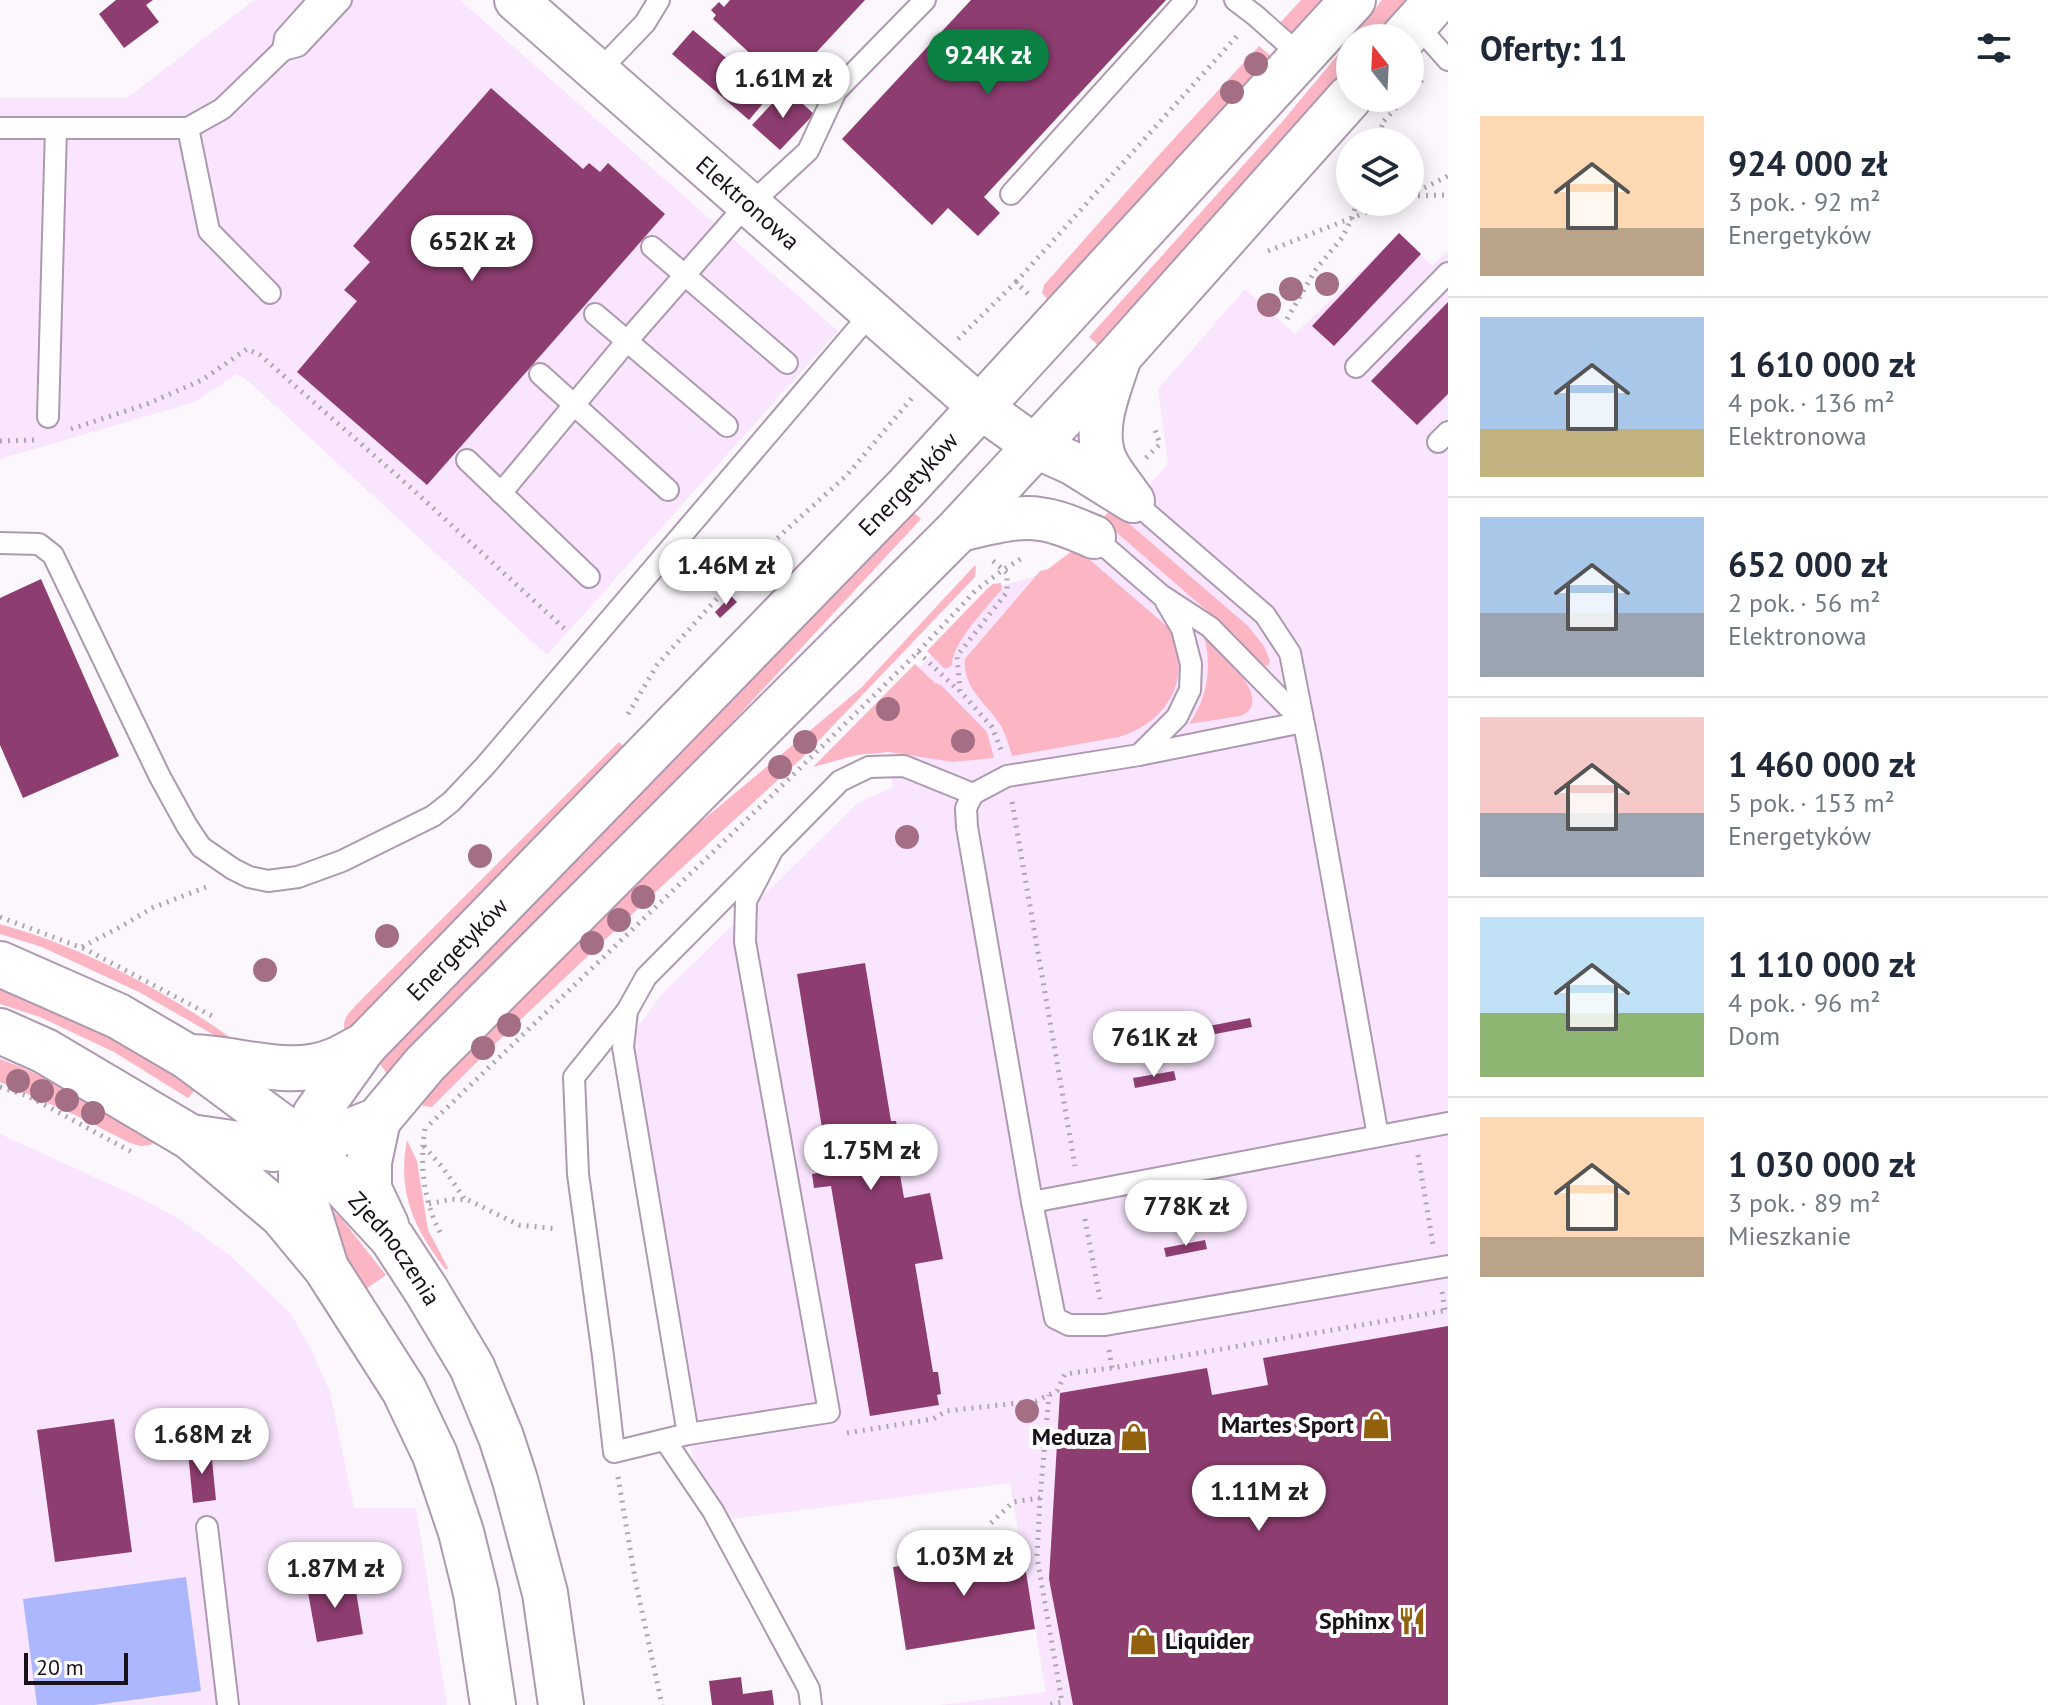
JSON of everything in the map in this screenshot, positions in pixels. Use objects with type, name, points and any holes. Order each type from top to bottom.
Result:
[{"type":"main road","name":"Energetyków","points":[[326,1268],[301,1187],[301,1159],[315,1115],[364,1046],[908,486],[1353,0]]},
{"type":"main road","points":[[392,1238],[369,1189],[369,1162],[397,1119],[425,1064],[958,530],[1121,354],[1365,112]]},
{"type":"main road","name":"Zjednoczenia","points":[[0,964],[118,1016],[188,1057],[305,1144],[392,1238],[472,1367],[501,1437],[545,1593],[561,1705]]},
{"type":"main road","points":[[0,1031],[45,1051],[190,1137],[282,1215],[326,1268],[404,1390],[435,1455],[461,1532],[476,1593],[493,1705]]},
{"type":"main road","points":[[188,1057],[279,1069],[316,1066],[337,1060],[364,1046]]},
{"type":"main road","points":[[190,1137],[273,1149],[305,1144],[397,1119]]},
{"type":"street","name":"Elektronowa","points":[[516,0],[980,407],[1036,447],[1072,463],[1133,501]]},
{"type":"street","points":[[1121,354],[1104,407],[1102,442],[1106,461],[1133,501]]},
{"type":"street","points":[[1036,447],[1054,484],[1094,537]]},
{"type":"street","points":[[958,530],[1020,518],[1054,522],[1094,537]]},
{"type":"lane","points":[[283,50],[285,38],[319,0]]},
{"type":"lane","points":[[0,128],[188,128],[222,109],[283,50],[298,46],[341,0]]},
{"type":"lane","points":[[598,72],[645,23],[659,0]]},
{"type":"lane","points":[[501,493],[627,341],[749,204],[808,151],[836,91],[925,0]]},
{"type":"lane","points":[[1011,194],[1186,0]]},
{"type":"lane","points":[[1235,0],[1302,57]]},
{"type":"lane","points":[[1419,21],[1448,60]]},
{"type":"lane","points":[[48,417],[56,128]]},
{"type":"lane","points":[[188,128],[209,231],[270,293]]},
{"type":"lane","points":[[652,247],[787,363]]},
{"type":"lane","points":[[1356,367],[1448,273]]},
{"type":"lane","points":[[0,543],[39,544],[53,555],[160,777],[201,847],[244,874],[268,881],[298,877],[342,861],[433,816],[451,802],[872,312]]},
{"type":"lane","points":[[595,314],[727,426]]},
{"type":"lane","points":[[540,374],[668,490]]},
{"type":"lane","points":[[467,460],[589,577]]},
{"type":"lane","points":[[1133,501],[1265,615],[1290,653],[1378,1136]]},
{"type":"lane","points":[[1094,537],[1161,595],[1210,627],[1303,722]]},
{"type":"lane","points":[[1139,755],[1177,717],[1190,690],[1191,664],[1182,629],[1161,595]]},
{"type":"lane","points":[[1303,722],[1139,755],[1007,776],[973,794],[966,808],[1032,1202],[1055,1318],[1069,1325],[1105,1325],[1448,1266]]},
{"type":"lane","points":[[773,849],[746,901],[745,942],[829,1412],[688,1434],[614,1452],[578,1174],[574,1077],[627,1011],[646,977],[840,781],[869,767],[904,766],[973,794]]},
{"type":"lane","points":[[627,1011],[623,1047],[688,1434]]},
{"type":"lane","points":[[1032,1202],[1448,1123]]},
{"type":"lane","points":[[665,1440],[713,1511],[809,1689],[811,1705]]},
{"type":"lane","points":[[207,1527],[228,1705]]},
{"type":"path","points":[[955,343],[1016,282],[1256,16]]},
{"type":"path","points":[[1424,188],[1448,176]]},
{"type":"path","points":[[1424,195],[1448,195]]},
{"type":"path","points":[[1268,251],[1357,216]]},
{"type":"path","points":[[1287,319],[1316,269],[1342,238],[1352,218]]},
{"type":"path","points":[[1261,260],[1276,242]]},
{"type":"path","points":[[1016,282],[1036,302]]},
{"type":"path","points":[[66,431],[147,404],[202,380],[247,349],[260,355],[398,476],[585,648]]},
{"type":"path","points":[[630,711],[657,665],[730,584],[847,475],[918,389]]},
{"type":"path","points":[[1155,430],[1160,444]]},
{"type":"path","points":[[0,441],[39,440]]},
{"type":"path","points":[[397,1119],[425,1129],[918,652],[975,591],[1025,557]]},
{"type":"path","points":[[960,691],[957,656],[1007,592],[1007,573],[995,562]]},
{"type":"path","points":[[918,652],[960,691],[992,727],[1004,758]]},
{"type":"path","points":[[1011,796],[1077,1175]]},
{"type":"path","points":[[81,948],[152,908],[244,874]]},
{"type":"path","points":[[0,1087],[28,1096],[142,1156]]},
{"type":"path","points":[[423,1145],[464,1199]]},
{"type":"path","points":[[1416,1148],[1434,1249]]},
{"type":"path","points":[[429,1204],[464,1199],[519,1225],[585,1231]]},
{"type":"path","points":[[1083,1210],[1102,1308]]},
{"type":"path","points":[[841,1434],[933,1419],[946,1411],[1036,1401],[1057,1391],[1065,1374],[1447,1310],[1441,1287]]},
{"type":"path","points":[[1047,1705],[1062,1702],[1037,1557],[1049,1394]]},
{"type":"path","points":[[614,1452],[636,1584],[662,1705]]},
{"type":"path","points":[[991,1523],[1013,1502],[1040,1498]]},
{"type":"shaded area","points":[[254,0],[460,0],[838,331],[547,655],[237,374],[195,402],[0,459],[0,98],[127,98]]},
{"type":"shaded area","points":[[1301,0],[1321,0],[1291,33],[1281,22]]},
{"type":"shaded area","points":[[1382,0],[1413,0],[1391,24],[1363,24]]},
{"type":"shaded area","points":[[1259,46],[1271,56],[1049,301],[1042,293],[1044,285]]},
{"type":"shaded area","points":[[1336,57],[1336,85],[1100,347],[1089,337],[1282,122]]},
{"type":"shaded area","points":[[1399,234],[1432,266],[1448,251],[1448,1705],[939,1705],[1046,1692],[1010,1483],[708,1522],[688,1434],[623,1047],[662,994],[858,803],[893,787],[881,707],[997,587],[1080,564],[1168,464],[1158,389],[1245,289],[1295,334]]},
{"type":"shaded area","points":[[1112,509],[1248,626],[1264,646],[1270,661],[1268,666],[1261,665],[1235,635],[1101,519]]},
{"type":"shaded area","points":[[911,510],[921,519],[594,871],[390,1078],[378,1061],[545,893]]},
{"type":"shaded area","points":[[1076,548],[1169,628],[1179,663],[1177,680],[1163,709],[1137,730],[1119,737],[1012,756],[1001,726],[971,687],[965,659],[1040,571],[1048,569]]},
{"type":"shaded area","points":[[975,565],[975,577],[802,758],[662,886],[432,1107],[423,1106],[422,1099],[442,1076],[668,849],[861,688]]},
{"type":"shaded area","points":[[1001,583],[1002,589],[964,636],[953,656],[952,665],[945,669],[927,651],[987,589]]},
{"type":"shaded area","points":[[1204,636],[1242,675],[1252,699],[1250,709],[1240,716],[1189,724],[1207,682],[1208,659]]},
{"type":"shaded area","points":[[915,664],[941,685],[987,732],[994,758],[953,762],[889,752],[857,755],[813,767]]},
{"type":"shaded area","points":[[619,742],[630,753],[346,1034],[345,1019],[354,1007]]},
{"type":"shaded area","points":[[0,924],[31,933],[120,971],[231,1038],[228,1043],[139,992],[42,947],[0,934]]},
{"type":"shaded area","points":[[0,989],[103,1034],[196,1089],[188,1098],[114,1052],[40,1017],[0,1004]]},
{"type":"shaded area","points":[[0,1059],[61,1086],[156,1142],[141,1146],[130,1143],[0,1082]]},
{"type":"shaded area","points":[[0,1134],[181,1220],[233,1258],[291,1314],[330,1392],[354,1508],[416,1508],[447,1705],[0,1705]]},
{"type":"shaded area","points":[[407,1140],[417,1161],[428,1230],[448,1268],[446,1270],[425,1240],[411,1209],[404,1176]]},
{"type":"shaded area","points":[[333,1211],[386,1275],[363,1291],[342,1256],[330,1213]]},
{"type":"water","points":[[186,1577],[201,1691],[94,1705],[37,1705],[23,1599]]},
{"type":"building","points":[[116,0],[153,0],[146,5],[159,22],[124,48],[99,14]]},
{"type":"building","points":[[730,0],[865,0],[785,86],[713,19],[716,15],[711,10],[719,2],[724,7]]},
{"type":"building","points":[[971,0],[1166,0],[984,197],[1000,213],[978,236],[948,208],[932,225],[842,139]]},
{"type":"building","points":[[693,30],[770,95],[749,120],[672,54]]},
{"type":"building","points":[[491,88],[583,169],[589,163],[600,172],[608,163],[665,214],[427,485],[297,372],[357,301],[344,290],[370,262],[353,246]]},
{"type":"building","points":[[792,94],[814,114],[780,150],[752,125],[780,95],[786,101]]},
{"type":"building","points":[[1399,233],[1421,254],[1334,346],[1312,326]]},
{"type":"building","points":[[1448,302],[1448,394],[1417,425],[1371,381]]},
{"type":"building","points":[[41,579],[119,756],[23,798],[0,745],[0,598]]},
{"type":"building","points":[[731,596],[737,602],[720,618],[715,612]]},
{"type":"building","points":[[865,963],[891,1121],[896,1121],[901,1150],[896,1151],[904,1198],[930,1193],[943,1259],[915,1264],[933,1372],[938,1372],[939,1405],[870,1416],[831,1186],[814,1188],[812,1174],[829,1171],[797,974]]},
{"type":"building","points":[[1250,1018],[1252,1027],[1210,1035],[1209,1026]]},
{"type":"building","points":[[1174,1071],[1176,1080],[1135,1088],[1133,1078]]},
{"type":"building","points":[[1205,1240],[1207,1249],[1166,1257],[1164,1248]]},
{"type":"building","points":[[1448,1326],[1448,1705],[1073,1705],[1049,1579],[1060,1393],[1207,1368],[1212,1395],[1268,1385],[1263,1358]]},
{"type":"building","points":[[114,1419],[132,1552],[55,1562],[37,1430]]},
{"type":"building","points":[[211,1450],[216,1500],[193,1503],[188,1452]]},
{"type":"building","points":[[1022,1547],[1035,1629],[906,1650],[893,1567]]},
{"type":"building","points":[[354,1579],[363,1634],[317,1642],[307,1587]]},
{"type":"building","points":[[741,1677],[743,1694],[772,1690],[774,1705],[712,1705],[709,1681]]},
{"type":"place","name":"Martes Sport","points":[[1376,1425]]},
{"type":"place","name":"Meduza","points":[[1134,1437]]},
{"type":"place","name":"Sphinx","points":[[1412,1621]]},
{"type":"place","name":"Liquider","points":[[1143,1641]]}]
